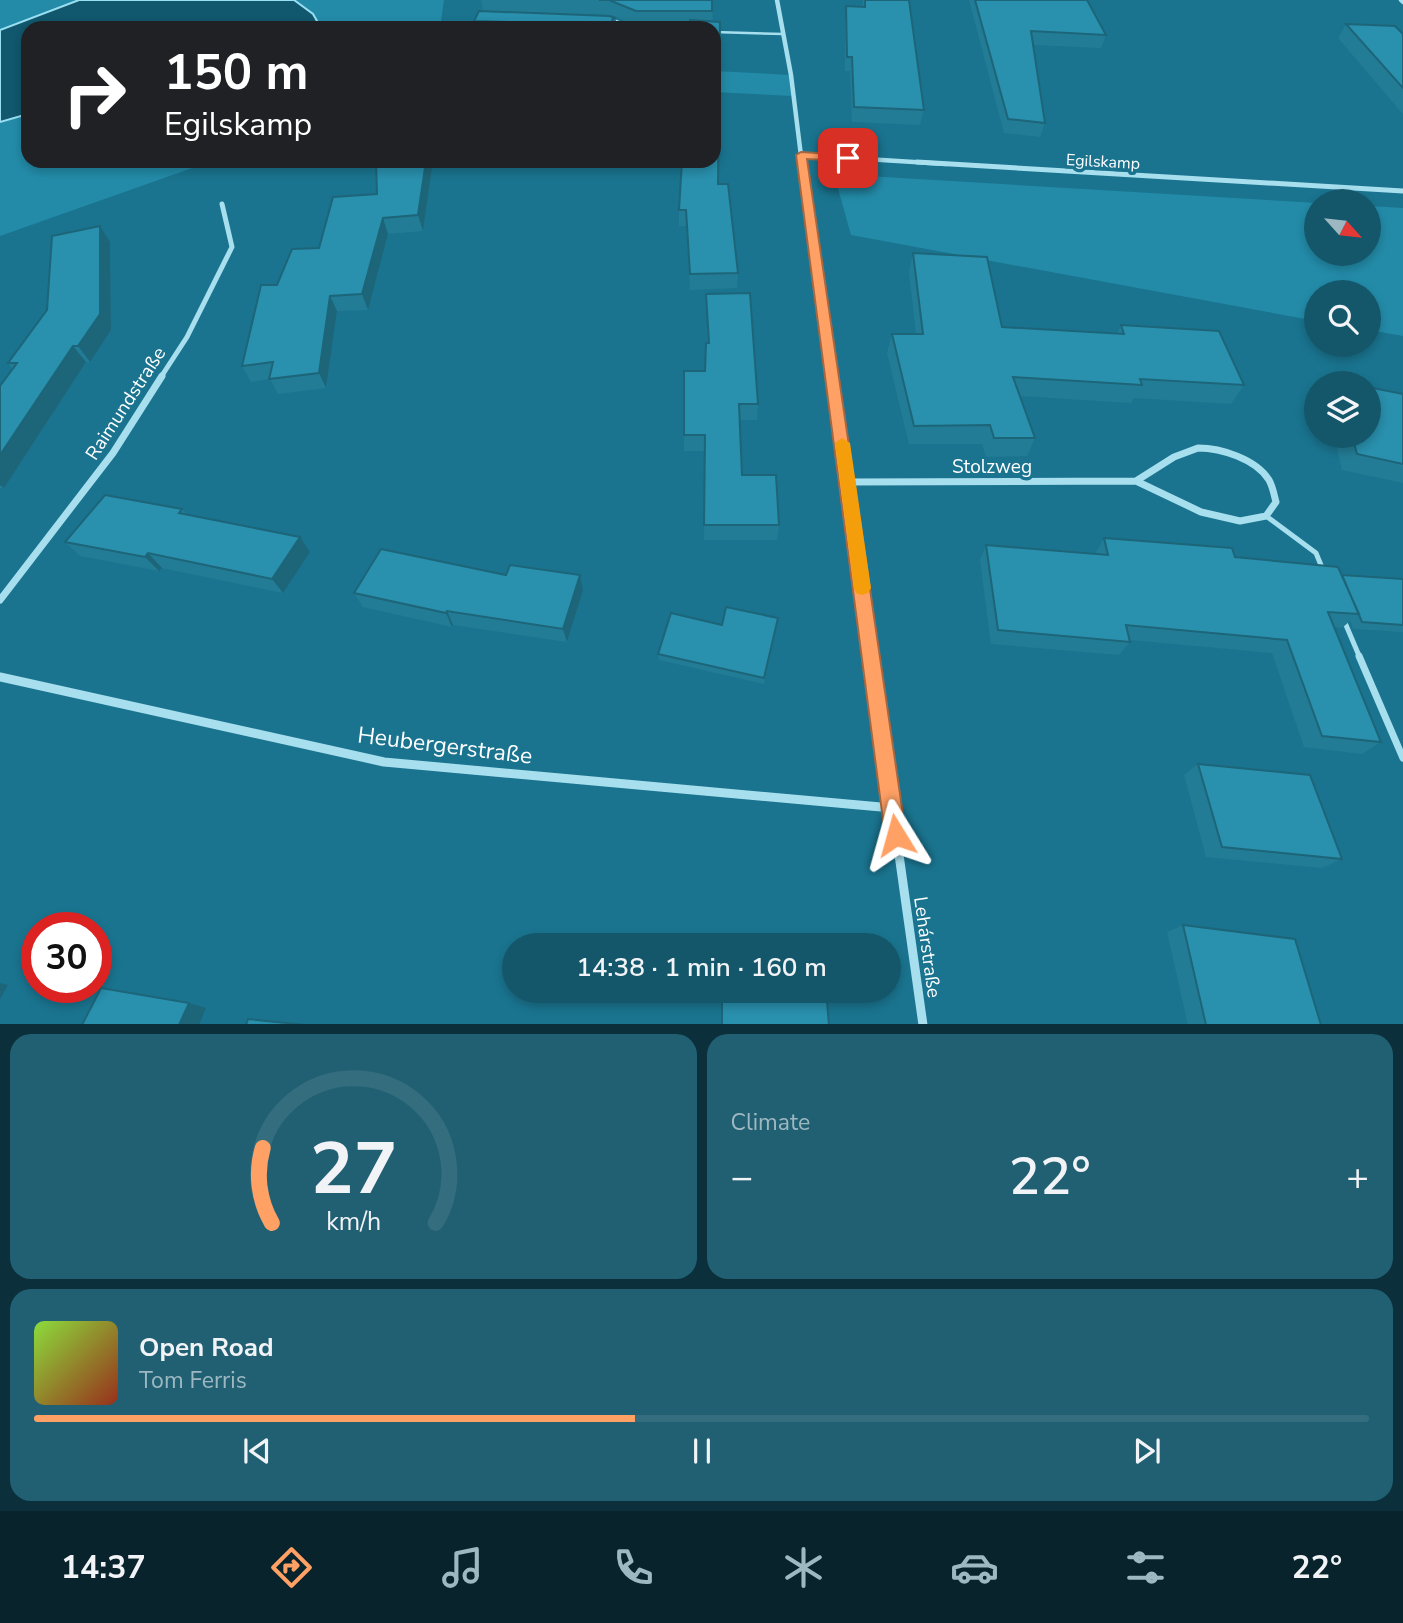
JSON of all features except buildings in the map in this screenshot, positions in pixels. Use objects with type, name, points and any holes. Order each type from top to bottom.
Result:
[{"type":"street","name":"Lehárstraße","points":[[777,0],[791,75],[923,1024]]},
{"type":"street","name":"Egilskamp","points":[[801,155],[1403,191]]},
{"type":"street","name":"Raimundstraße","points":[[0,600],[113,453],[187,337],[232,247],[222,204]]},
{"type":"street","name":"Stolzweg","points":[[848,482],[1136,481],[1201,512],[1240,520],[1266,516],[1276,502],[1269,479],[1244,459],[1219,450],[1198,448],[1136,481]]},
{"type":"street","name":"Heubergerstraße","points":[[0,677],[384,762],[892,808]]},
{"type":"lane","points":[[610,19],[615,21]]},
{"type":"lane","points":[[721,32],[783,34]]},
{"type":"lane","points":[[1266,516],[1316,554],[1327,579]]},
{"type":"lane","points":[[1338,605],[1403,758]]},
{"type":"shaded area","points":[[0,0],[79,0],[21,21],[0,30]]},
{"type":"shaded area","points":[[79,0],[294,0],[313,14],[317,21],[24,21]]},
{"type":"shaded area","points":[[294,0],[444,0],[441,21],[315,21],[300,3]]},
{"type":"shaded area","points":[[21,22],[21,116],[0,122],[0,30]]},
{"type":"shaded area","points":[[721,71],[791,75],[793,96],[721,92]]},
{"type":"shaded area","points":[[21,116],[21,168],[192,168],[0,236],[0,122]]},
{"type":"shaded area","points":[[834,174],[1304,202],[1304,266],[1381,266],[1381,207],[1403,208],[1403,336],[1381,332],[1381,280],[1304,280],[1304,319],[851,235]]},
{"type":"slow traffic","points":[[842,443],[862,588]]},
{"type":"route","points":[[848,158],[801,155],[896,835]]}]
